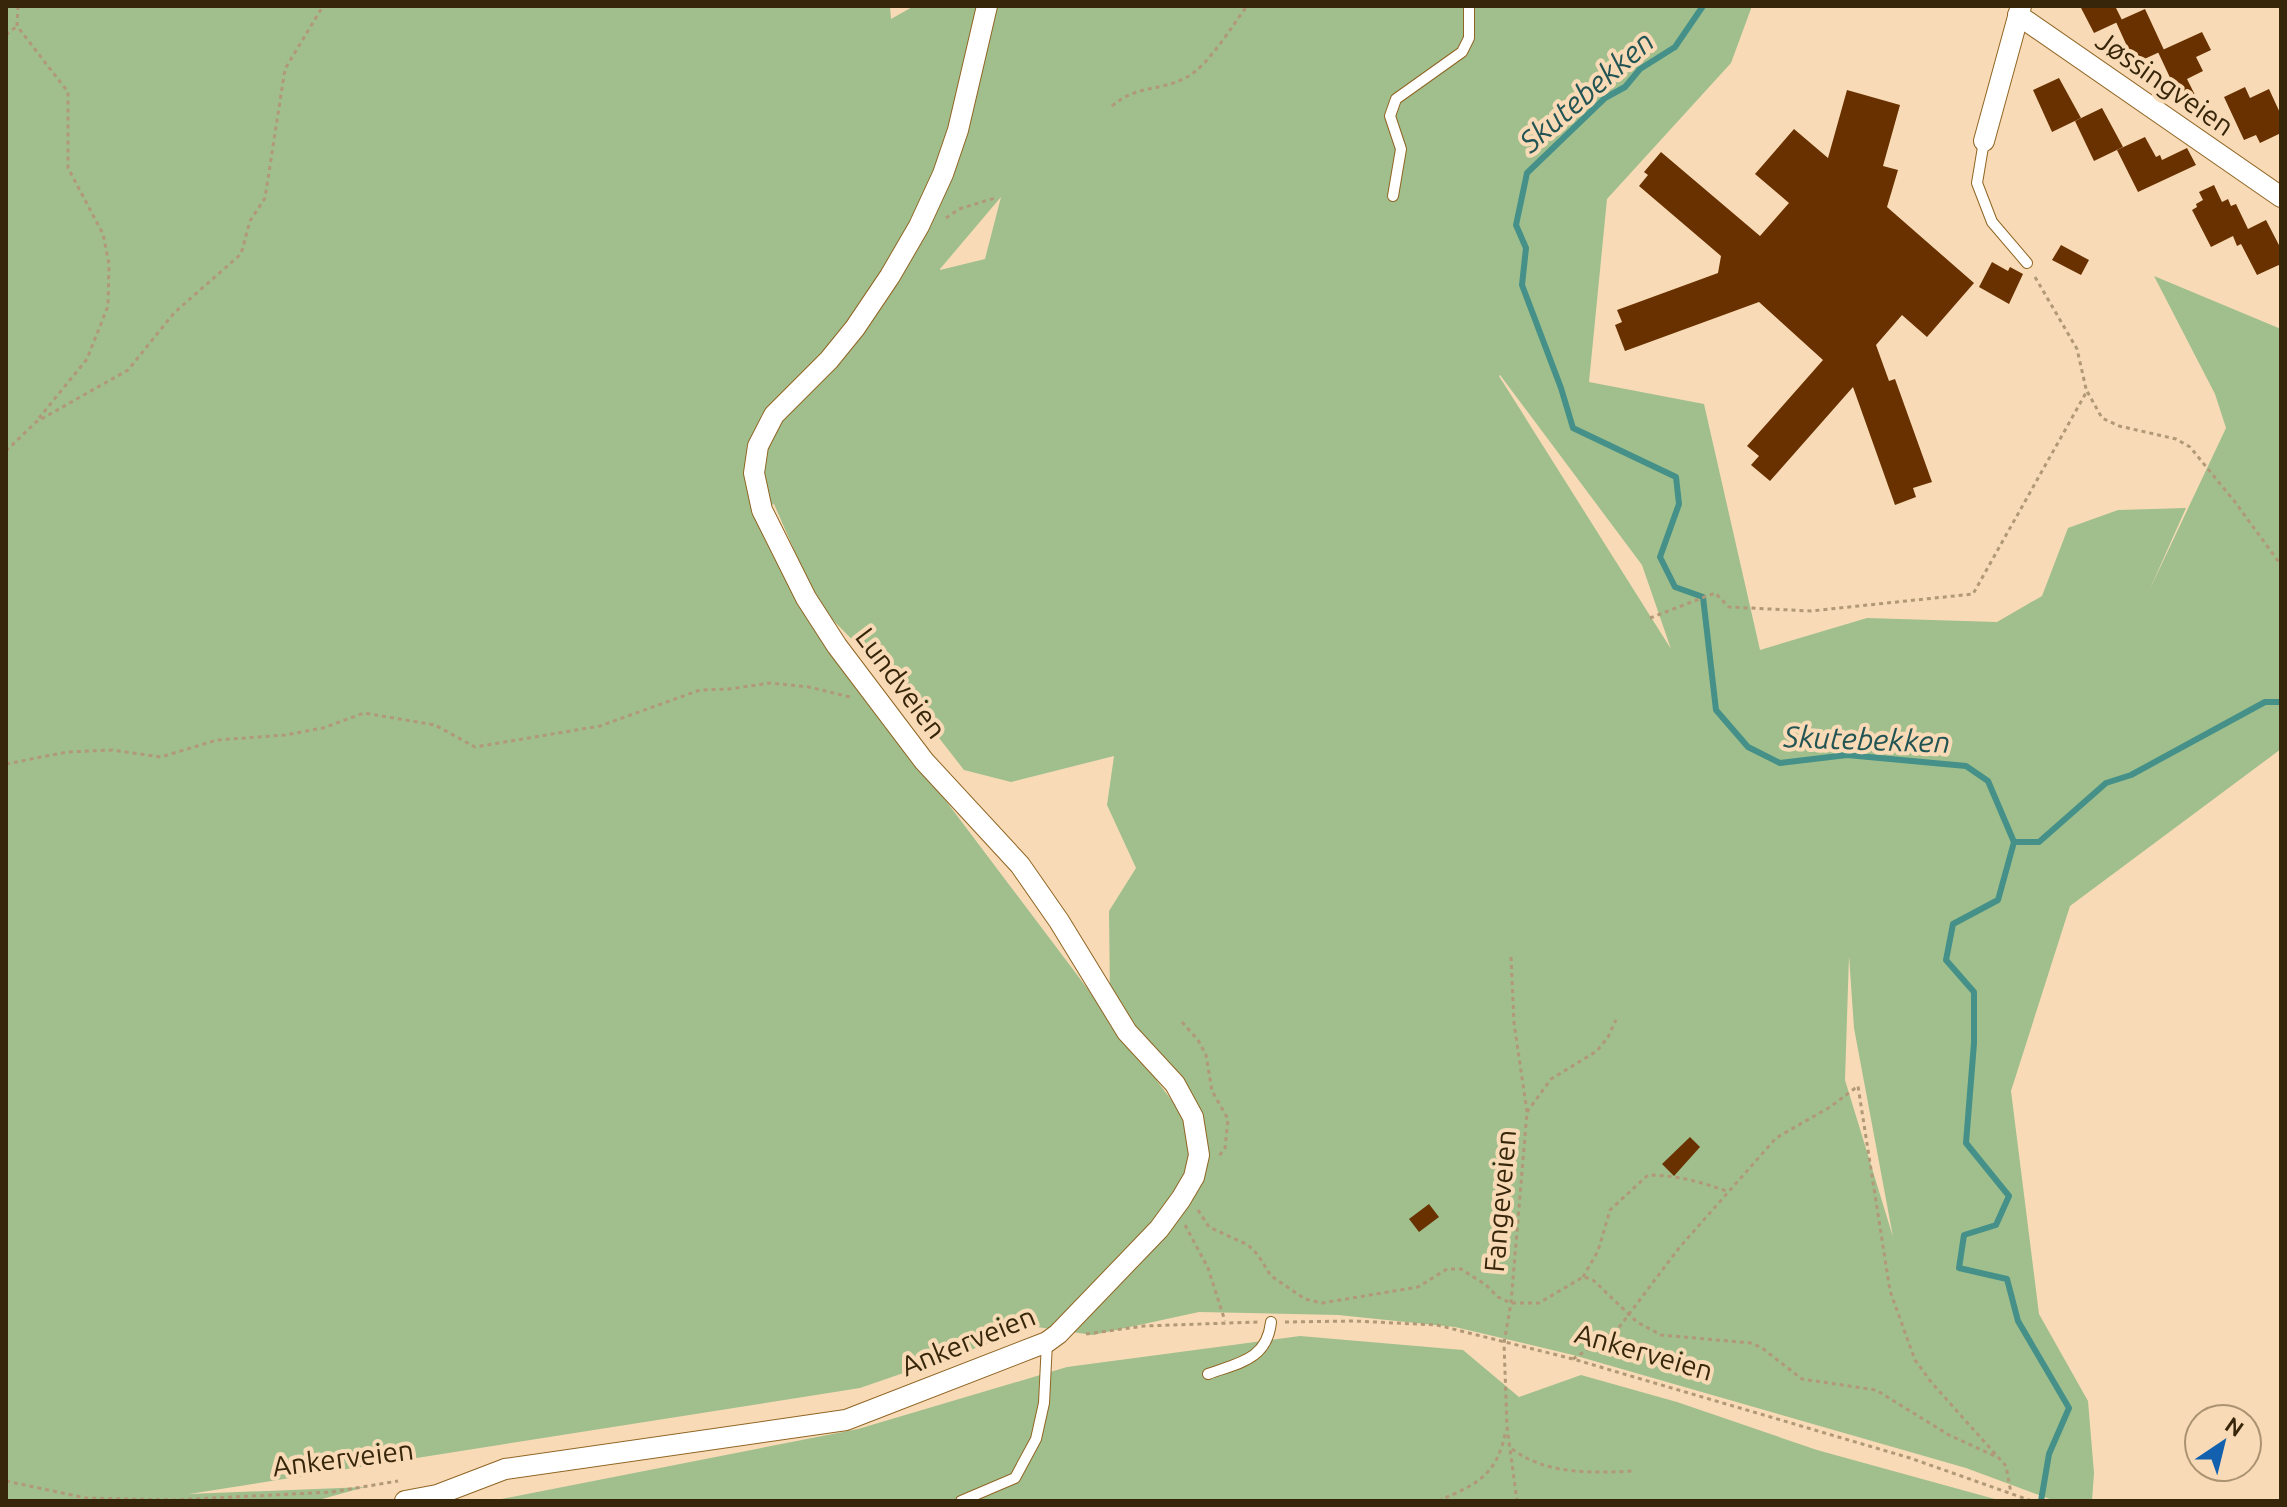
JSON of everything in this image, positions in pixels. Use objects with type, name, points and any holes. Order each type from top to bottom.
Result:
[{"type":"street","name":"Lundveien","points":[[987,6],[958,130],[943,174],[919,226],[855,328],[829,360],[774,415],[758,446],[754,473],[762,510],[806,598],[837,646],[924,761],[1020,865],[1059,921],[1127,1032],[1175,1084],[1193,1117],[1199,1155],[1194,1177],[1181,1199],[1159,1229],[1053,1338]]},
{"type":"street","name":"Jøssingveien","points":[[1984,141],[2019,10],[2281,197]]},
{"type":"street","name":"Ankerveien","points":[[405,1501],[437,1495],[505,1469],[846,1420],[1053,1338]]},
{"type":"lane","points":[[1393,196],[1401,149],[1390,116],[1396,99],[1462,52],[1469,38],[1469,6]]},
{"type":"lane","points":[[1984,141],[1977,183],[1992,222],[2027,263]]},
{"type":"lane","points":[[1208,1374],[1251,1358],[1264,1347],[1271,1322]]},
{"type":"lane","points":[[961,1501],[1015,1478],[1036,1439],[1053,1338]]},
{"type":"path","points":[[6,451],[36,422],[87,359],[108,306],[109,264],[103,234],[68,168],[68,92],[17,26],[18,6]]},
{"type":"path","points":[[36,422],[128,370],[174,313],[241,254],[250,221],[265,198],[285,69],[323,6]]},
{"type":"path","points":[[1112,106],[1125,95],[1190,76],[1247,6]]},
{"type":"path","points":[[6,35],[17,26]]},
{"type":"path","points":[[919,226],[995,198]]},
{"type":"path","points":[[2027,263],[2077,349],[2087,391],[2102,418],[2119,426],[2176,439],[2190,447],[2281,565]]},
{"type":"path","points":[[1650,618],[1715,593],[1729,607],[1811,611],[1973,594],[2087,391]]},
{"type":"path","points":[[6,764],[67,752],[112,750],[161,757],[217,740],[285,735],[323,728],[364,713],[435,725],[475,747],[600,726],[700,690],[770,683],[809,687],[883,706]]},
{"type":"path","name":"Fangeveien","points":[[1511,957],[1514,1023],[1527,1112],[1511,1303],[1504,1343],[1507,1427],[1517,1501]]},
{"type":"path","points":[[1527,1112],[1551,1079],[1597,1051],[1616,1020]]},
{"type":"path","points":[[1182,1022],[1206,1055],[1212,1091],[1228,1119],[1225,1148],[1210,1169],[1194,1177],[1193,1202],[1209,1227],[1248,1245],[1271,1276],[1305,1299],[1322,1303],[1418,1287],[1447,1269],[1461,1269],[1511,1303],[1539,1303],[1583,1277],[1598,1251],[1610,1210],[1648,1175],[1667,1175],[1706,1183],[1729,1192]]},
{"type":"path","points":[[1573,1359],[1617,1330],[1679,1248],[1776,1138],[1830,1107],[1858,1086],[1890,1291],[1915,1360],[2006,1466],[2011,1493]]},
{"type":"path","points":[[1181,1199],[1179,1215],[1208,1268],[1225,1322]]},
{"type":"path","points":[[1583,1277],[1600,1285],[1637,1322],[1661,1335],[1751,1343],[1802,1379],[1876,1390],[1949,1435],[1997,1457]]},
{"type":"path","name":"Ankerveien","points":[[1053,1338],[1144,1326],[1225,1322],[1354,1321],[1437,1325],[1573,1359],[1910,1458],[2032,1501]]},
{"type":"path","points":[[1438,1501],[1473,1486],[1492,1470],[1503,1448],[1507,1427]]},
{"type":"path","points":[[1512,1449],[1528,1461],[1545,1467],[1599,1473],[1634,1471]]},
{"type":"path","name":"Ankerveien","points":[[6,1481],[86,1498],[174,1500],[332,1492],[407,1480]]},
{"type":"green space","points":[[6,6],[890,6],[891,19],[914,6],[1752,6],[1731,63],[1607,199],[1589,382],[1704,404],[1760,650],[1867,618],[1997,622],[2042,596],[2068,528],[2118,510],[2186,508],[2149,591],[2226,428],[2215,394],[2154,276],[2281,329],[2281,749],[2070,906],[2011,1091],[2039,1314],[2088,1401],[2094,1473],[2092,1501],[2055,1501],[1966,1468],[1573,1355],[1455,1327],[1338,1315],[1199,1312],[1093,1335],[1037,1327],[860,1388],[189,1494],[365,1487],[315,1501],[6,1501]],"holes":[[[1001,197],[985,259],[940,269]],[[1499,376],[1642,565],[1671,649]],[[774,504],[818,605],[900,688],[964,770],[1011,782],[1114,756],[1107,805],[1136,868],[1109,911],[1110,997],[1182,1114],[851,675],[765,508]],[[1849,956],[1854,1028],[1893,1237],[1845,1080]]]},
{"type":"green space","points":[[1300,1336],[1463,1350],[1519,1397],[1581,1375],[1677,1402],[1817,1450],[2002,1501],[491,1501],[858,1429],[1067,1367]]},
{"type":"building","points":[[2080,6],[2115,6],[2122,20],[2094,33]]},
{"type":"building","points":[[2145,9],[2164,50],[2140,61],[2137,52],[2131,55],[2116,22]]},
{"type":"building","points":[[2202,32],[2211,50],[2196,57],[2203,71],[2187,79],[2202,109],[2188,116],[2158,52]]},
{"type":"building","points":[[2059,78],[2081,118],[2052,132],[2033,90]]},
{"type":"building","points":[[2245,87],[2250,98],[2269,89],[2281,115],[2281,133],[2260,143],[2256,135],[2244,140],[2224,97]]},
{"type":"building","points":[[1847,90],[1900,105],[1883,166],[1898,170],[1887,207],[1974,283],[1927,337],[1902,315],[1876,345],[1889,381],[1895,379],[1932,482],[1913,488],[1916,497],[1895,505],[1853,387],[1770,481],[1751,465],[1759,456],[1747,446],[1823,360],[1759,302],[1625,351],[1615,325],[1622,322],[1617,310],[1718,273],[1721,256],[1639,186],[1648,175],[1644,172],[1661,152],[1760,236],[1789,203],[1755,174],[1794,129],[1828,158]]},
{"type":"building","points":[[2102,108],[2123,147],[2094,161],[2075,121]]},
{"type":"building","points":[[2145,137],[2156,157],[2160,155],[2162,160],[2187,148],[2196,165],[2138,192],[2117,150]]},
{"type":"building","points":[[2214,185],[2222,202],[2228,199],[2231,206],[2236,204],[2248,229],[2266,220],[2281,249],[2281,264],[2257,275],[2241,244],[2237,246],[2233,236],[2211,247],[2192,210],[2203,200],[2199,192]]},
{"type":"building","points":[[2061,245],[2089,260],[2081,275],[2052,260]]},
{"type":"building","points":[[1992,262],[2008,271],[2010,267],[2023,274],[2009,304],[1979,287]]},
{"type":"building","points":[[1690,1137],[1700,1147],[1674,1176],[1662,1164]]},
{"type":"building","points":[[1429,1204],[1439,1217],[1419,1232],[1409,1219]]},
{"type":"waterway","name":"Skutebekken","points":[[1703,6],[1675,47],[1640,69],[1625,87],[1605,98],[1527,173],[1516,225],[1526,248],[1522,285],[1573,428],[1676,477],[1679,504],[1660,557],[1675,587],[1703,597],[1716,710],[1748,747],[1780,763],[1847,755],[1966,766],[1988,781],[2014,842]]},
{"type":"waterway","points":[[2014,842],[2039,842],[2106,783],[2131,775],[2265,702],[2281,702]]},
{"type":"waterway","points":[[2014,842],[1998,900],[1953,924],[1946,960],[1974,992],[1974,1043],[1966,1143],[2009,1196],[1996,1225],[1964,1235],[1959,1268],[2007,1279],[2018,1321],[2069,1408],[2049,1454],[2041,1501]]}]
